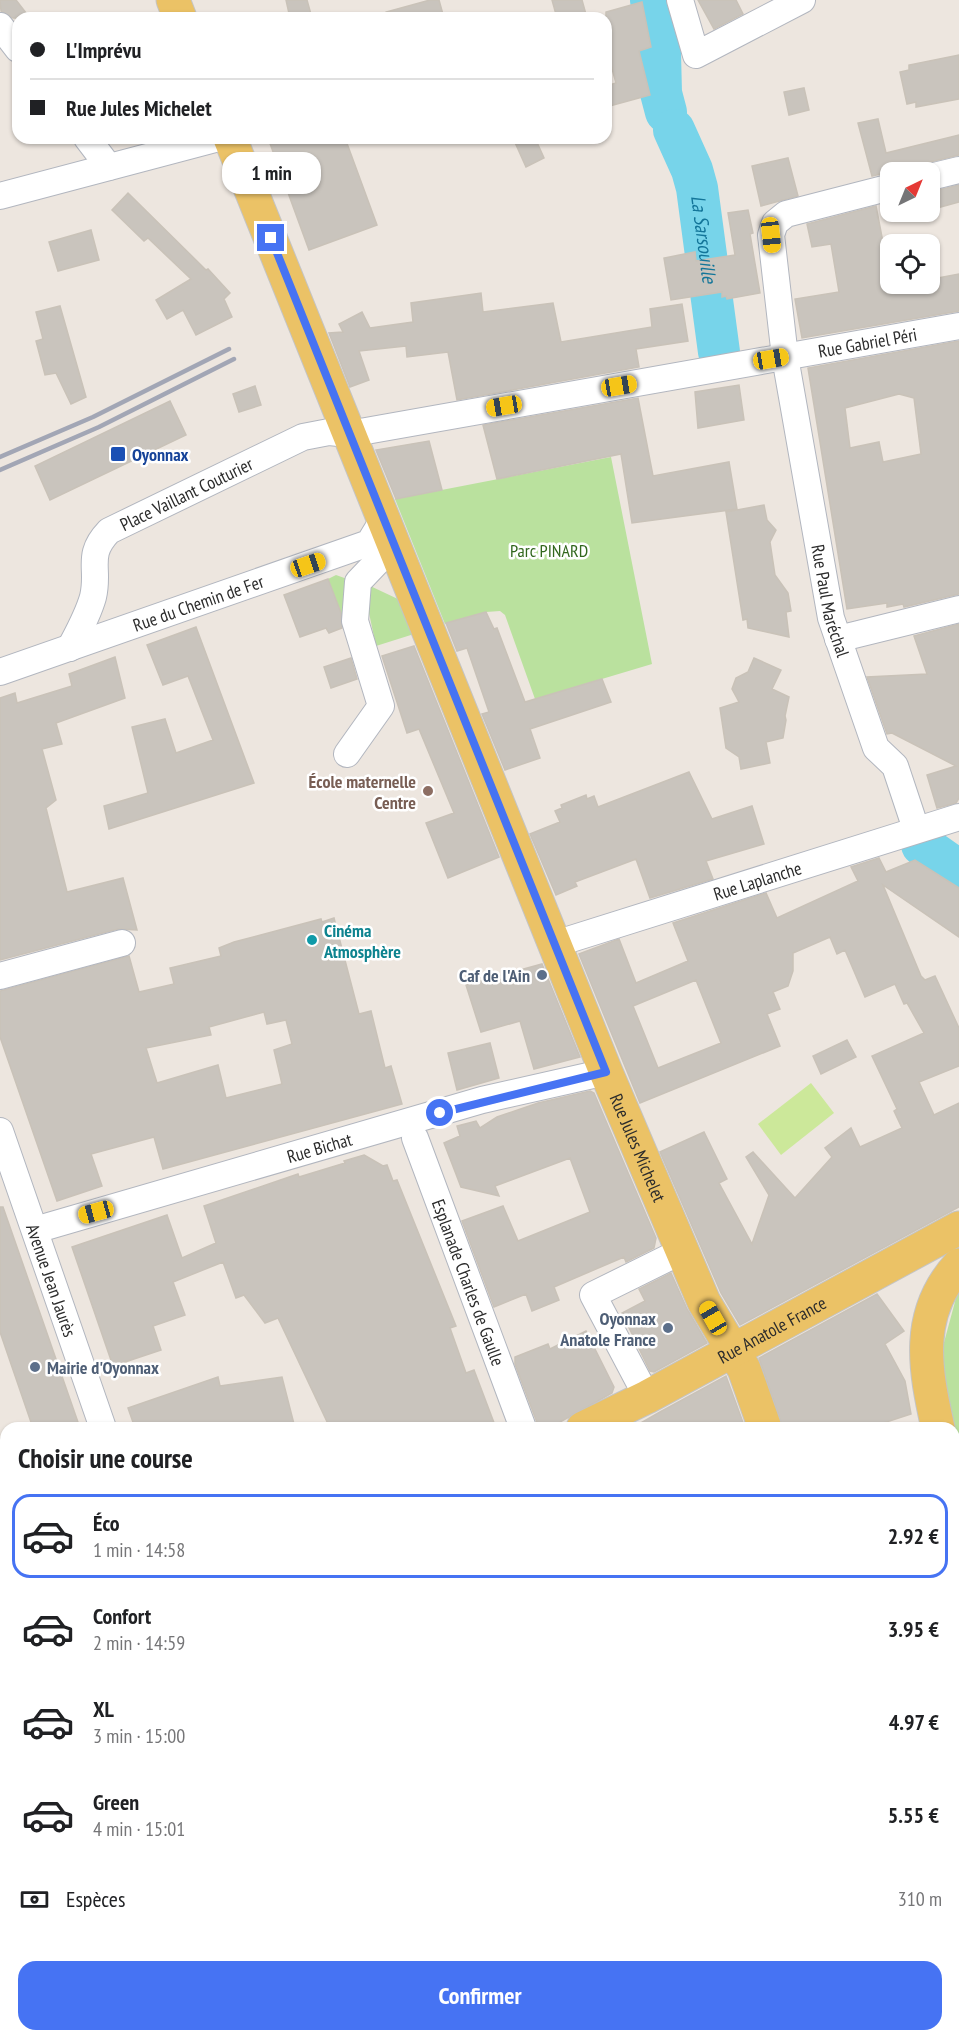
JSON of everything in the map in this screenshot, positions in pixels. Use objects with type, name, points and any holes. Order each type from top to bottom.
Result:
[{"type":"main road","name":"Rue Jules Michelet","points":[[232,144],[349,434],[376,532],[555,944],[606,1072],[704,1302],[744,1369],[763,1422]]},
{"type":"main road","name":"Rue Anatole France","points":[[595,1422],[647,1397],[959,1228]]},
{"type":"main road","points":[[937,1422],[928,1379],[925,1344],[935,1304],[947,1278],[959,1265]]},
{"type":"street","points":[[680,0],[696,55],[802,0]]},
{"type":"street","points":[[0,26],[12,41]]},
{"type":"street","points":[[92,144],[109,166]]},
{"type":"street","points":[[0,196],[195,144]]},
{"type":"street","points":[[940,175],[959,170]]},
{"type":"street","name":"Rue Paul Maréchal","points":[[880,190],[786,214],[775,223],[771,235],[785,357],[831,618],[876,748],[895,766],[916,829]]},
{"type":"street","name":"Rue Gabriel Péri","points":[[349,434],[959,326]]},
{"type":"street","name":"Place Vaillant Couturier","points":[[70,648],[86,618],[93,594],[94,552],[109,531],[303,437],[329,432],[349,434]]},
{"type":"street","points":[[348,754],[381,706],[355,621],[358,582],[380,559],[376,532]]},
{"type":"street","name":"Rue du Chemin de Fer","points":[[0,672],[70,648],[376,532]]},
{"type":"street","points":[[838,639],[959,609]]},
{"type":"street","name":"Rue Laplanche","points":[[555,944],[959,817]]},
{"type":"street","points":[[0,976],[122,943]]},
{"type":"street","name":"Rue Bichat","points":[[35,1230],[472,1103],[606,1072]]},
{"type":"street","name":"Avenue Jean Jaurès","points":[[0,1131],[101,1422]]},
{"type":"street","name":"Esplanade Charles de Gaulle","points":[[415,1138],[521,1422]]},
{"type":"street","points":[[647,1397],[593,1295],[682,1251]]},
{"type":"green space","name":"Parc PINARD","points":[[611,457],[652,664],[535,699],[505,615],[500,611],[486,612],[445,624],[395,499]]},
{"type":"green space","points":[[336,575],[350,580],[346,627],[328,579]]},
{"type":"green space","points":[[366,584],[400,600],[414,634],[376,646]]},
{"type":"green space","points":[[811,1083],[834,1113],[781,1155],[758,1124]]},
{"type":"green space","points":[[959,1287],[959,1422],[946,1422],[936,1372]]},
{"type":"building","points":[[0,0],[16,0],[25,12],[12,12],[12,17],[1,11]]},
{"type":"building","points":[[286,0],[307,0],[310,12],[289,12]]},
{"type":"building","points":[[430,0],[439,0],[442,12],[386,12]]},
{"type":"building","points":[[552,0],[582,0],[585,12],[555,12]]},
{"type":"building","points":[[698,0],[736,0],[743,14],[714,29]]},
{"type":"building","points":[[642,2],[651,47],[639,51],[650,95],[612,105],[612,84],[616,83],[612,69],[612,12],[606,12]]},
{"type":"building","points":[[959,55],[959,99],[916,107],[916,102],[907,104],[900,72],[909,70],[909,65]]},
{"type":"building","points":[[804,88],[809,110],[789,115],[784,92]]},
{"type":"building","points":[[878,119],[886,153],[959,135],[959,155],[930,162],[880,162],[880,174],[872,176],[858,123]]},
{"type":"building","points":[[270,144],[347,144],[377,225],[309,250]]},
{"type":"building","points":[[516,144],[538,144],[544,158],[526,167]]},
{"type":"building","points":[[788,158],[798,196],[761,206],[752,166]]},
{"type":"building","points":[[959,185],[959,202],[940,207],[940,190]]},
{"type":"building","points":[[128,193],[230,293],[224,299],[232,317],[196,335],[183,310],[167,319],[156,300],[191,279],[148,238],[144,241],[112,210]]},
{"type":"building","points":[[876,206],[881,234],[880,294],[940,294],[940,278],[959,274],[959,311],[802,338],[795,299],[839,292],[831,244],[812,247],[807,224]]},
{"type":"building","points":[[748,210],[760,293],[727,299],[726,296],[722,297],[722,292],[671,300],[664,258],[695,252],[696,261],[735,255],[728,213]]},
{"type":"building","points":[[91,230],[99,260],[58,271],[49,242]]},
{"type":"building","points":[[481,293],[483,312],[553,303],[561,342],[652,327],[650,309],[682,304],[688,341],[636,349],[639,367],[457,400],[448,352],[407,357],[406,346],[359,351],[369,380],[350,387],[329,333],[343,332],[339,324],[362,312],[370,328],[413,322],[411,303]]},
{"type":"building","points":[[60,306],[86,397],[71,404],[56,373],[45,375],[36,341],[43,339],[36,312]]},
{"type":"building","points":[[959,341],[959,594],[904,607],[903,604],[887,607],[887,603],[847,609],[808,368]],"holes":[[[899,394],[914,398],[921,454],[883,462],[879,442],[850,448],[845,408]]]},
{"type":"building","points":[[739,385],[744,420],[698,428],[695,392]]},
{"type":"building","points":[[255,386],[261,405],[239,412],[233,394]]},
{"type":"building","points":[[638,398],[653,476],[729,462],[737,509],[632,523],[621,454],[497,479],[483,425]]},
{"type":"building","points":[[170,401],[186,435],[50,500],[35,466]]},
{"type":"building","points":[[429,441],[442,490],[396,499],[376,450]]},
{"type":"building","points":[[764,505],[767,520],[776,530],[770,542],[775,575],[788,593],[791,611],[786,612],[789,637],[748,628],[747,619],[743,620],[726,512]]},
{"type":"building","points":[[328,579],[341,613],[342,628],[329,633],[326,628],[300,637],[284,595]]},
{"type":"building","points":[[486,612],[494,629],[497,628],[525,702],[602,679],[611,702],[530,729],[540,758],[505,770],[482,714],[489,712],[467,648],[457,651],[446,623]]},
{"type":"building","points":[[959,624],[959,798],[956,803],[937,808],[927,775],[956,766],[892,733],[887,734],[867,677],[927,674],[914,636]]},
{"type":"building","points":[[196,627],[254,783],[109,829],[104,806],[148,793],[132,727],[165,719],[176,753],[213,740],[188,676],[163,685],[147,645]]},
{"type":"building","points":[[414,646],[499,857],[448,878],[426,823],[454,813],[419,729],[407,733],[382,656]]},
{"type":"building","points":[[115,657],[125,698],[56,723],[62,744],[42,749],[56,800],[46,808],[67,892],[123,878],[137,930],[118,929],[0,960],[0,698],[15,693],[17,703],[72,686],[69,674]]},
{"type":"building","points":[[351,658],[357,679],[331,688],[324,667]]},
{"type":"building","points":[[754,658],[781,670],[772,689],[789,697],[783,738],[766,742],[770,763],[741,769],[739,757],[726,748],[720,708],[739,702],[732,689],[736,678],[748,672]]},
{"type":"building","points":[[689,772],[712,819],[752,806],[764,844],[706,861],[713,879],[650,898],[636,859],[575,882],[577,886],[556,895],[530,834],[560,822],[555,811],[562,808],[561,805],[586,795],[587,799],[594,796],[598,807]]},
{"type":"building","points":[[879,858],[886,872],[915,860],[959,888],[959,937],[883,885],[921,976],[925,980],[935,976],[959,1028],[959,1066],[919,1082],[934,1115],[959,1103],[959,1207],[740,1325],[721,1293],[660,1152],[704,1132],[727,1179],[719,1183],[752,1244],[769,1195],[746,1157],[753,1152],[795,1198],[832,1157],[825,1148],[851,1128],[860,1147],[902,1128],[894,1111],[897,1109],[872,1056],[924,1033],[907,1003],[904,1004],[895,984],[865,997],[845,950],[837,954],[830,937],[793,953],[793,971],[788,986],[773,992],[780,1009],[767,1014],[780,1046],[640,1103],[579,954],[619,939],[636,983],[688,961],[673,923],[766,893],[777,918],[858,881],[851,867]],"holes":[[[696,980],[721,1043],[658,1068],[633,1006]]]},
{"type":"building","points":[[334,918],[359,1014],[371,1011],[385,1068],[391,1066],[402,1104],[163,1169],[154,1137],[91,1154],[102,1186],[57,1201],[0,1037],[0,991],[129,956],[139,992],[174,984],[170,968],[221,956],[219,948],[234,942],[321,919],[322,922]],"holes":[[[264,1012],[267,1024],[286,1020],[292,1044],[274,1050],[282,1084],[226,1098],[218,1065],[157,1083],[146,1048],[211,1035],[209,1027]]]},
{"type":"building","points":[[542,964],[580,1057],[534,1069],[520,1021],[481,1032],[466,985]]},
{"type":"building","points":[[847,1040],[856,1057],[821,1074],[813,1056]]},
{"type":"building","points":[[490,1043],[499,1078],[457,1090],[448,1053]]},
{"type":"building","points":[[590,1091],[594,1093],[656,1238],[654,1248],[626,1262],[624,1257],[554,1287],[559,1300],[532,1311],[526,1294],[494,1307],[462,1221],[503,1206],[518,1241],[590,1212],[570,1158],[495,1186],[499,1196],[461,1187],[444,1143],[460,1136],[457,1126],[476,1121],[480,1128],[497,1117],[538,1103]]},
{"type":"building","points":[[364,1155],[383,1166],[387,1165],[393,1181],[397,1180],[456,1326],[450,1328],[466,1373],[474,1370],[494,1422],[327,1422],[278,1318],[265,1323],[244,1295],[236,1298],[223,1262],[173,1282],[185,1315],[153,1326],[161,1350],[113,1366],[72,1247],[167,1215],[182,1258],[216,1243],[204,1206],[298,1174],[299,1177],[345,1163],[344,1161]]},
{"type":"building","name":"Mairie d'Oyonnax","points":[[0,1207],[3,1207],[78,1422],[31,1422],[0,1332]]},
{"type":"building","name":"Oyonnax Anatole France","points":[[671,1273],[687,1309],[707,1343],[654,1372],[650,1371],[622,1313],[645,1301],[639,1289]]},
{"type":"building","points":[[877,1294],[904,1331],[885,1344],[905,1381],[911,1414],[886,1422],[781,1422],[759,1358]]},
{"type":"building","points":[[586,1331],[614,1387],[612,1393],[560,1422],[537,1422],[515,1364],[515,1357],[548,1344],[550,1349]]},
{"type":"building","points":[[726,1376],[743,1422],[642,1422]]},
{"type":"building","points":[[218,1377],[220,1386],[282,1377],[293,1422],[133,1422],[128,1408]]},
{"type":"waterway","name":"La Sarsouille","points":[[651,0],[660,53],[661,93],[666,112]]},
{"type":"waterway","name":"La Sarsouille","points":[[674,130],[692,170],[697,188],[719,352]]},
{"type":"waterway","name":"La Sarsouille","points":[[922,845],[959,871]]},
{"type":"railway","points":[[0,457],[93,417],[229,349]]},
{"type":"railway","points":[[0,470],[99,427],[234,359]]},
{"type":"place","name":"Oyonnax","points":[[118,454]]},
{"type":"place","name":"École maternelle Centre","points":[[428,791]]},
{"type":"place","name":"Cinéma Atmosphère","points":[[312,940]]},
{"type":"place","name":"Caf de l'Ain","points":[[542,975]]},
{"type":"place","name":"Oyonnax Anatole France","points":[[668,1328]]},
{"type":"place","name":"Mairie d'Oyonnax","points":[[35,1367]]},
{"type":"route","points":[[271,238],[606,1072],[483,1100],[440,1113]]}]
